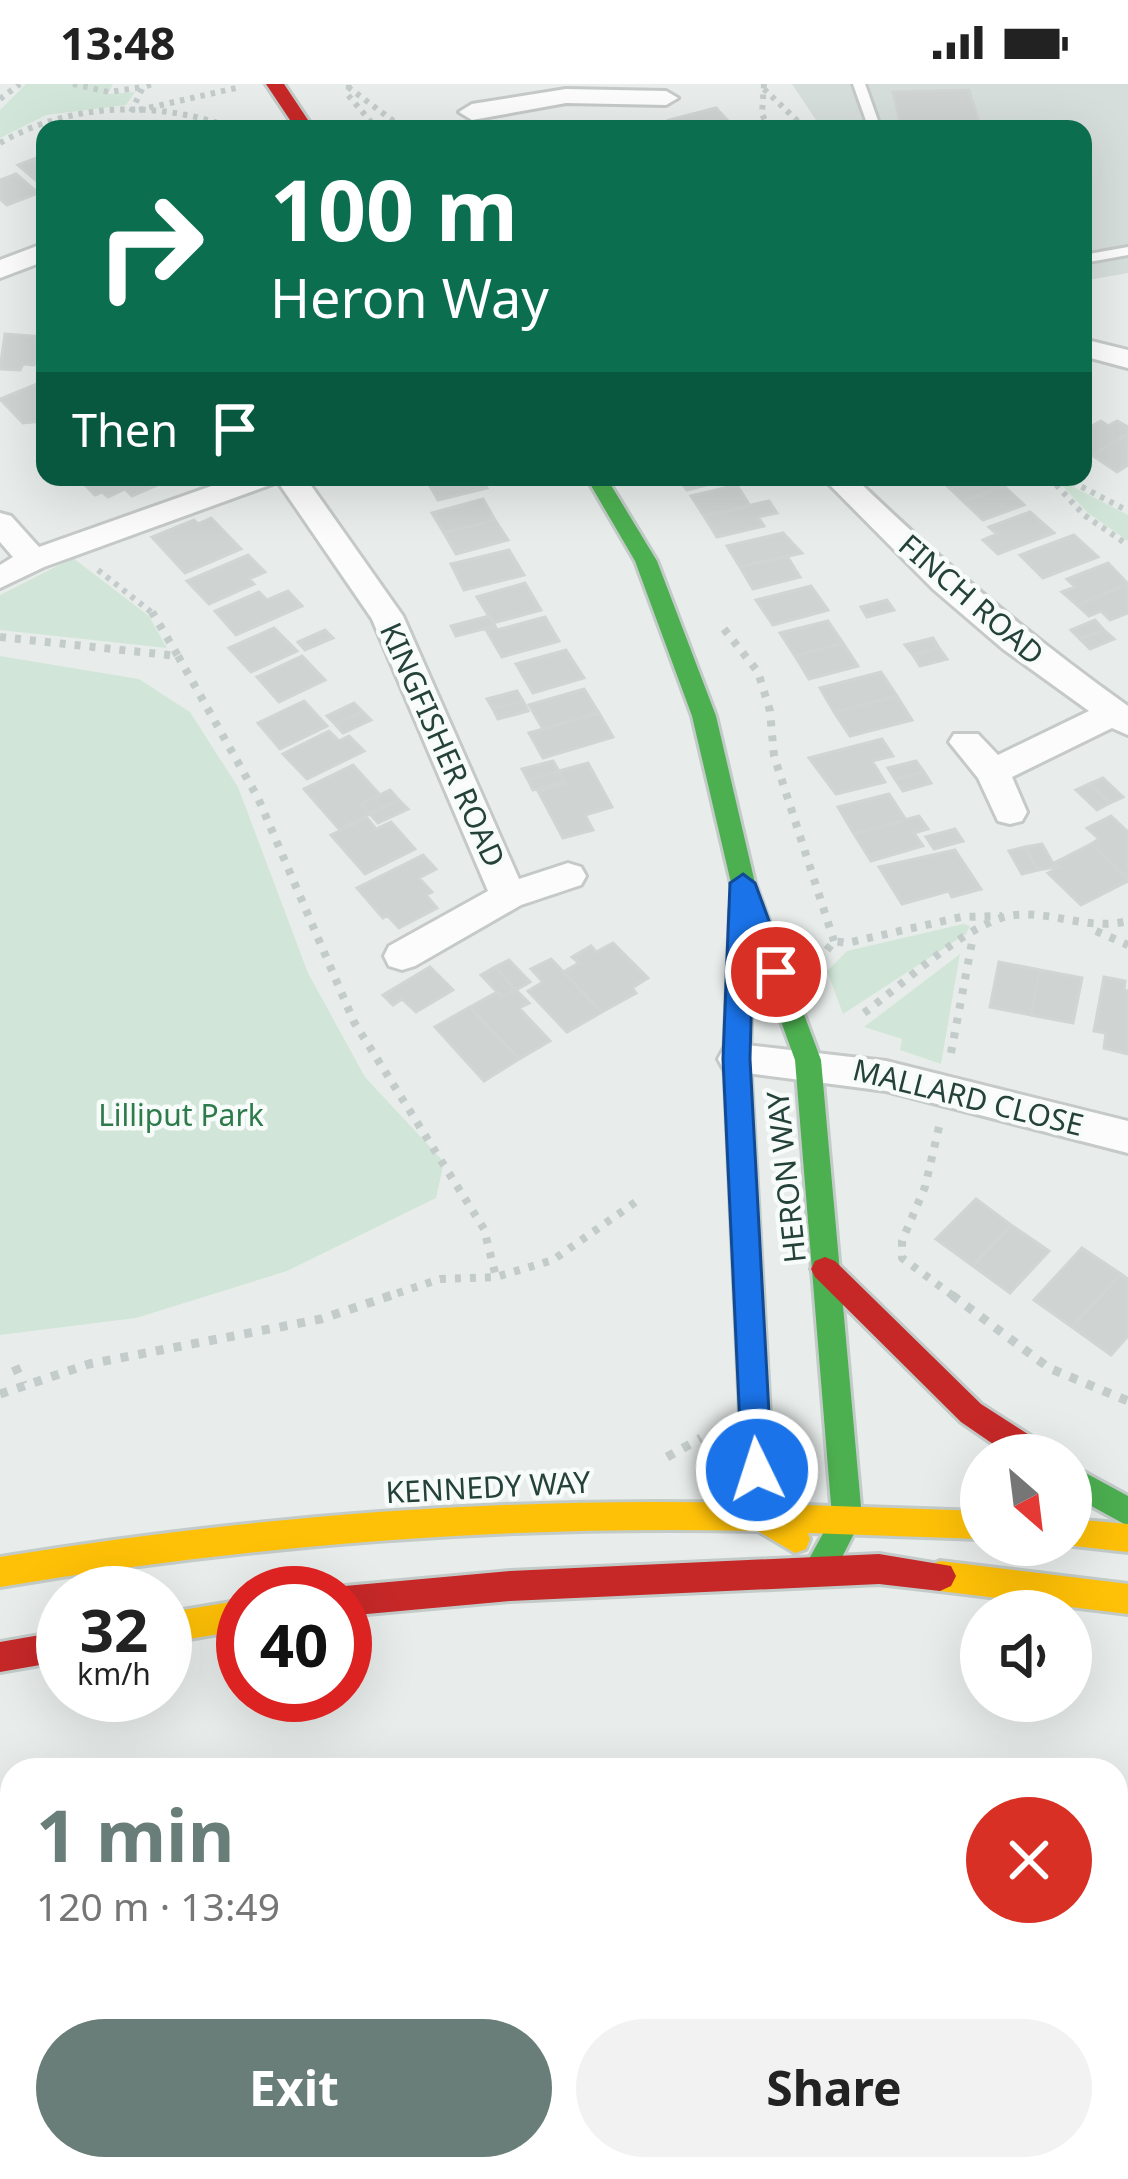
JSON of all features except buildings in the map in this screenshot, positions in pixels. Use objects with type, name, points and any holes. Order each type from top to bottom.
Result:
[{"type":"street","points":[[275,84],[297,120]]},
{"type":"street","points":[[472,112],[535,99],[601,94],[666,98]]},
{"type":"street","points":[[601,94],[605,120]]},
{"type":"street","points":[[0,270],[36,254]]},
{"type":"street","points":[[1092,349],[1128,359]]},
{"type":"street","points":[[0,578],[32,560],[241,486]]},
{"type":"street","name":"KINGFISHER ROAD","points":[[296,486],[387,616],[508,896]]},
{"type":"street","name":"HERON WAY","points":[[601,486],[646,561],[704,716],[743,883],[808,1060],[825,1269],[971,1413],[1002,1434]]},
{"type":"street","name":"FINCH ROAD","points":[[846,486],[944,582],[1014,641],[1121,718]]},
{"type":"street","points":[[0,523],[32,560]]},
{"type":"street","name":"FINCH ROAD","points":[[993,772],[1121,718]]},
{"type":"street","points":[[966,742],[993,772],[1010,812]]},
{"type":"street","name":"KINGFISHER ROAD","points":[[402,956],[508,896],[568,876]]},
{"type":"street","name":"HERON WAY","points":[[743,883],[737,1059],[760,1515]]},
{"type":"street","name":"MALLARD CLOSE","points":[[737,1059],[808,1060],[944,1088],[1128,1137]]},
{"type":"street","points":[[823,1561],[847,1518],[825,1269]]},
{"type":"street","points":[[1092,1491],[1128,1512]]},
{"type":"street","name":"KENNEDY WAY","points":[[0,1572],[292,1532],[527,1515],[760,1515],[960,1524]]},
{"type":"street","points":[[760,1515],[823,1561]]},
{"type":"street","points":[[1092,1535],[1128,1538]]},
{"type":"street","points":[[372,1599],[823,1561],[1128,1599]]},
{"type":"street","points":[[0,1657],[36,1651]]},
{"type":"lane","points":[[860,84],[872,120]]},
{"type":"lane","points":[[1092,257],[1128,251]]},
{"type":"path","points":[[0,99],[20,84]]},
{"type":"path","points":[[73,84],[109,92],[152,84]]},
{"type":"path","points":[[131,112],[255,84]]},
{"type":"path","points":[[348,86],[347,95],[368,120]]},
{"type":"path","points":[[348,86],[392,120]]},
{"type":"path","points":[[131,112],[143,87]]},
{"type":"path","points":[[764,87],[765,120]]},
{"type":"path","points":[[764,87],[797,120]]},
{"type":"path","points":[[58,120],[78,112],[131,112],[203,120]]},
{"type":"path","points":[[0,143],[36,129]]},
{"type":"path","points":[[1057,486],[1084,515],[1128,545]]},
{"type":"path","points":[[1080,486],[1128,511]]},
{"type":"path","points":[[68,548],[155,614],[258,798],[354,1022],[484,1229],[496,1277]]},
{"type":"path","points":[[0,637],[178,656]]},
{"type":"path","points":[[827,950],[834,941],[847,943],[961,917],[1035,914],[1093,929],[1128,945]]},
{"type":"path","points":[[864,1013],[1003,915]]},
{"type":"path","points":[[1093,929],[1128,921]]},
{"type":"path","points":[[973,937],[925,1186],[902,1241],[902,1258],[1049,1368],[1128,1401]]},
{"type":"path","points":[[0,1394],[89,1364],[321,1319],[440,1280],[496,1277],[553,1260],[637,1201]]},
{"type":"path","points":[[15,1366],[23,1384]]},
{"type":"shaded area","points":[[792,84],[1128,84],[1128,273],[1092,279],[1092,120],[816,120]]},
{"type":"green space","points":[[26,84],[113,84],[108,94],[135,92],[126,105],[46,115],[0,138],[0,110]]},
{"type":"green space","points":[[1062,486],[1072,486],[1128,515],[1128,541],[1088,513]]},
{"type":"green space","points":[[73,558],[149,616],[167,648],[0,630],[0,595]]},
{"type":"green space","name":"Lilliput Park","points":[[0,656],[139,679],[190,712],[238,787],[308,973],[365,1077],[444,1162],[436,1198],[287,1271],[136,1318],[0,1335]]},
{"type":"green space","points":[[970,926],[966,934],[843,1014],[827,971],[847,951]]},
{"type":"green space","points":[[960,954],[941,1064],[900,1050],[902,1039],[864,1027]]},
{"type":"traffic: fast","points":[[601,486],[646,561],[704,716],[743,883],[808,1060],[847,1518],[825,1559]]},
{"type":"traffic: fast","points":[[1092,1491],[1128,1512]]},
{"type":"traffic: slow","points":[[742,910],[737,1059],[760,1515],[795,1539]]},
{"type":"traffic: slow","points":[[0,1572],[121,1552],[366,1526],[612,1517],[960,1524]]},
{"type":"traffic: slow","points":[[1092,1535],[1128,1538]]},
{"type":"traffic: slow","points":[[940,1576],[1128,1599]]},
{"type":"traffic: slow","points":[[192,1624],[216,1620]]},
{"type":"traffic: jam","points":[[275,84],[299,120]]},
{"type":"traffic: jam","points":[[825,1269],[971,1413],[1002,1434]]},
{"type":"traffic: jam","points":[[372,1599],[510,1586],[879,1569],[940,1576]]},
{"type":"traffic: jam","points":[[0,1657],[36,1651]]},
{"type":"route","points":[[757,1470],[737,1059],[743,883],[776,972]]}]
